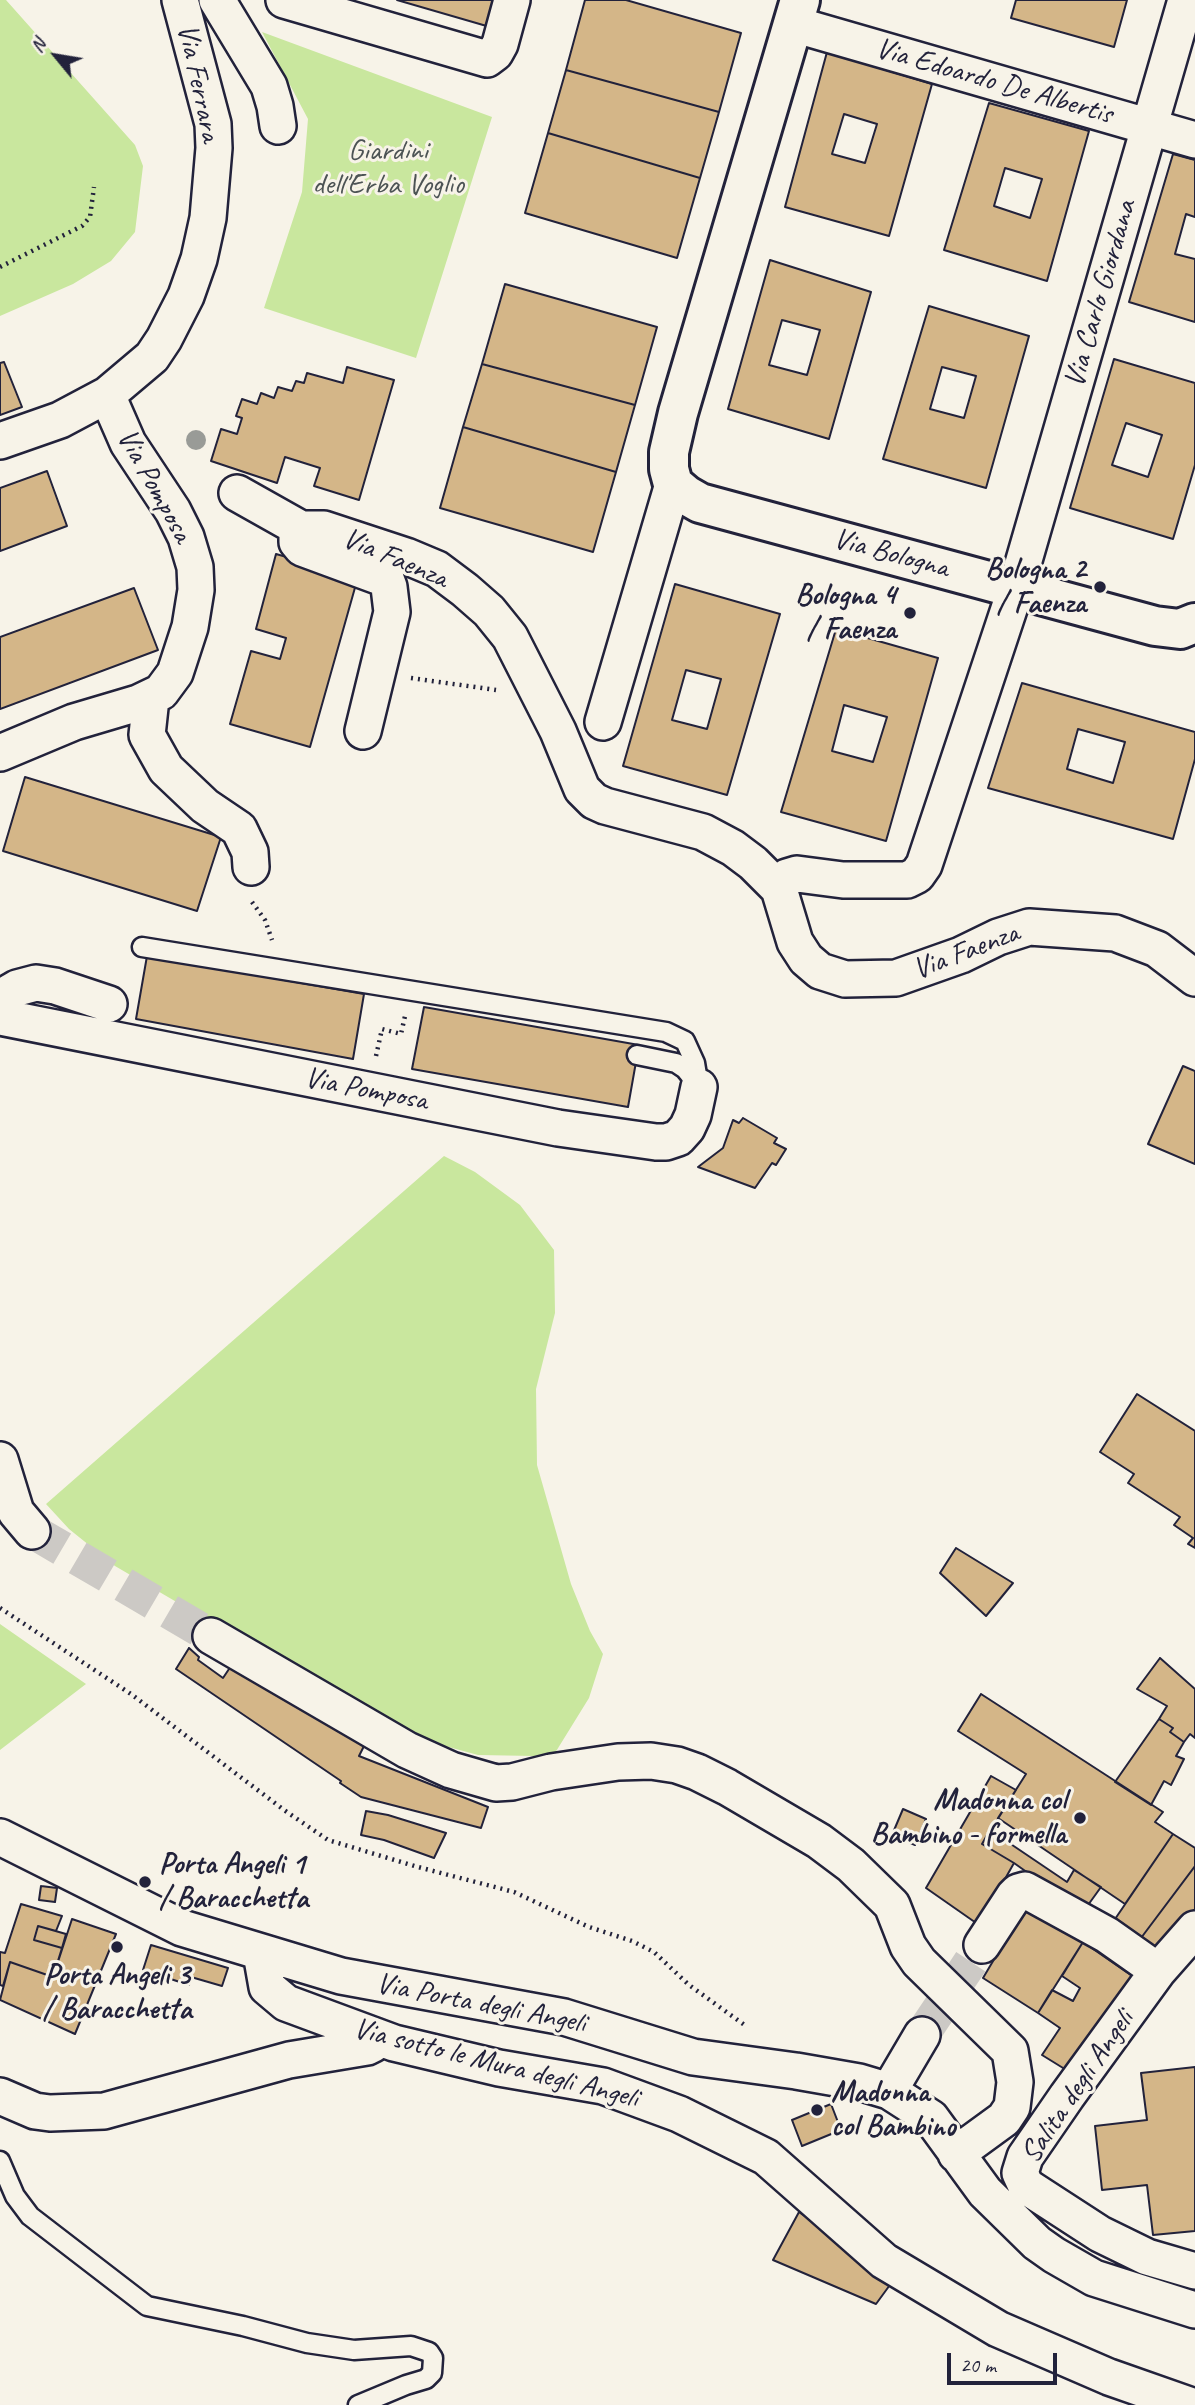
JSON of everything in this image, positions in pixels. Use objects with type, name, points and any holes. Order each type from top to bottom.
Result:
[{"type":"street","name":"Via Ferrara","points":[[0,441],[60,420],[107,395],[152,357],[186,296],[199,259],[208,218],[213,173],[213,124],[180,0]]},
{"type":"street","name":"Via Ferrara","points":[[216,0],[269,86],[278,126]]},
{"type":"street","points":[[284,0],[487,59],[495,53],[500,44],[512,0]]},
{"type":"street","name":"Via Carlo Giordana","points":[[1016,588],[1186,0]]},
{"type":"street","points":[[603,722],[673,484],[669,469],[669,452],[678,414],[796,12]]},
{"type":"street","name":"Via Edoardo De Albertis","points":[[796,12],[1195,140]]},
{"type":"street","name":"Via Pomposa","points":[[0,753],[74,722],[151,698],[161,692],[175,673],[194,610],[199,530],[173,511],[128,443],[107,395]]},
{"type":"street","name":"Via Bologna","points":[[673,484],[700,503],[1155,626],[1180,629],[1195,623]]},
{"type":"street","points":[[237,493],[301,529]]},
{"type":"street","name":"Via Faenza","points":[[363,731],[392,612],[391,595],[386,579],[302,548],[297,542],[297,534],[301,529],[324,529],[437,569],[489,611],[510,637],[558,731],[582,789],[594,801],[605,806],[703,832],[733,848],[753,863],[779,889],[795,942],[806,959],[820,971],[845,979],[896,978],[1029,927],[1115,933],[1157,950],[1195,978]]},
{"type":"street","points":[[779,889],[787,877],[797,874],[843,880],[897,881],[917,876],[924,865],[1016,588]]},
{"type":"street","points":[[151,698],[147,735],[166,769],[205,806],[239,829],[250,852],[251,867]]},
{"type":"street","points":[[0,998],[18,988],[36,983],[55,986],[109,1004]]},
{"type":"street","name":"Via Pomposa","points":[[0,1017],[558,1128],[666,1142],[678,1138],[687,1128],[693,1115],[699,1087]]},
{"type":"street","points":[[0,1460],[16,1512],[32,1531]]},
{"type":"street","points":[[211,1636],[407,1750],[451,1769],[496,1783],[618,1762],[651,1761],[677,1765],[727,1787],[819,1840],[851,1865],[892,1905],[908,1946],[919,1962],[1010,2051],[1016,2082],[1012,2108],[1004,2119],[956,2154]]},
{"type":"street","name":"Via Porta degli Angeli","points":[[0,1837],[182,1928],[341,1976],[564,2017],[693,2056],[859,2082],[889,2091],[930,2118],[985,2192],[1037,2243],[1073,2268],[1126,2290],[1195,2310]]},
{"type":"street","points":[[982,1945],[1014,1896],[1025,1890],[1107,1935],[1158,1971]]},
{"type":"street","name":"Salita degli Angeli","points":[[1195,1929],[1158,1971],[1067,2096],[1025,2157],[1020,2173],[1026,2186],[1100,2234],[1147,2258],[1195,2271]]},
{"type":"street","name":"Via sotto le Mura degli Angeli","points":[[261,1953],[267,1987],[286,2003],[377,2037],[499,2068],[603,2086],[679,2114],[766,2157],[884,2261],[999,2329],[1109,2376],[1189,2405]]},
{"type":"street","points":[[889,2091],[922,2035]]},
{"type":"street","points":[[0,2096],[35,2111],[104,2111],[289,2060],[367,2047],[373,2044],[377,2037]]},
{"type":"lane","points":[[142,947],[677,1036],[685,1041],[691,1051],[699,1076],[699,1087]]},
{"type":"lane","points":[[637,1055],[676,1063],[692,1076],[699,1087]]},
{"type":"lane","points":[[0,2161],[15,2196],[30,2216],[147,2306],[243,2326],[307,2343],[378,2350],[411,2346],[429,2352],[433,2358],[432,2374],[426,2379],[359,2405]]},
{"type":"path","points":[[0,267],[82,226],[90,217],[94,187]]},
{"type":"path","points":[[379,673],[495,691],[505,687],[537,690]]},
{"type":"path","points":[[368,1090],[382,1029],[401,1034],[410,992]]},
{"type":"path","points":[[0,1608],[131,1694],[328,1840],[514,1892],[589,1927],[632,1941],[654,1952],[689,1985],[736,2021],[755,2031]]},
{"type":"green space","points":[[0,0],[6,0],[135,145],[143,166],[135,232],[111,261],[73,284],[0,316]]},
{"type":"green space","name":"Giardini dell'Erba Voglio","points":[[262,32],[492,117],[416,358],[264,308],[302,192],[308,119]]},
{"type":"green space","points":[[444,1156],[475,1172],[520,1205],[554,1250],[555,1313],[536,1389],[537,1465],[571,1584],[590,1631],[603,1654],[589,1698],[555,1753],[534,1756],[478,1755],[434,1743],[385,1724],[115,1566],[69,1529],[46,1504]]},
{"type":"green space","points":[[0,1624],[86,1684],[0,1750]]},
{"type":"building","points":[[397,0],[498,0],[490,27]]},
{"type":"building","points":[[585,0],[626,0],[741,33],[719,112],[566,70]]},
{"type":"building","points":[[1016,0],[1127,0],[1114,47],[1011,18]]},
{"type":"building","points":[[827,52],[932,84],[889,236],[785,207]],"holes":[[[844,114],[877,124],[865,163],[832,154]]]},
{"type":"building","points":[[566,70],[719,112],[700,178],[548,133]]},
{"type":"building","points":[[989,103],[1089,131],[1047,281],[944,250]],"holes":[[[1005,168],[1042,179],[1030,218],[994,206]]]},
{"type":"building","points":[[548,133],[700,178],[677,258],[525,213]]},
{"type":"building","points":[[1173,154],[1195,160],[1195,217],[1186,214],[1175,254],[1195,259],[1195,322],[1129,302]]},
{"type":"building","points":[[770,260],[871,292],[829,439],[728,409]],"holes":[[[782,320],[820,330],[807,375],[769,365]]]},
{"type":"building","points":[[505,284],[657,327],[635,405],[482,364]]},
{"type":"building","points":[[929,306],[1029,336],[986,488],[883,459]],"holes":[[[942,367],[976,376],[964,418],[930,409]]]},
{"type":"building","points":[[1114,359],[1195,383],[1195,465],[1173,539],[1070,508]],"holes":[[[1126,423],[1162,435],[1148,477],[1112,465]]]},
{"type":"building","points":[[4,362],[22,407],[0,415],[0,363]]},
{"type":"building","points":[[482,364],[635,405],[616,472],[463,427]]},
{"type":"building","points":[[347,367],[394,380],[359,500],[314,486],[320,468],[285,457],[277,483],[211,461],[221,429],[237,434],[242,418],[236,416],[242,399],[257,404],[261,393],[274,398],[278,387],[292,391],[296,381],[304,383],[307,373],[343,383]]},
{"type":"building","points":[[463,427],[616,472],[593,552],[440,508]]},
{"type":"building","points":[[47,471],[67,526],[0,551],[0,488]]},
{"type":"building","points":[[276,554],[358,577],[310,747],[230,724],[251,651],[280,659],[286,638],[256,629]]},
{"type":"building","points":[[675,584],[780,614],[727,795],[623,766]],"holes":[[[686,670],[721,679],[707,729],[672,720]]]},
{"type":"building","points":[[134,588],[158,650],[0,709],[0,637]]},
{"type":"building","points":[[836,629],[938,658],[886,841],[781,812]],"holes":[[[844,705],[887,717],[873,762],[832,751]]]},
{"type":"building","points":[[1022,683],[1195,732],[1195,759],[1173,839],[988,788]],"holes":[[[1078,729],[1125,742],[1113,783],[1067,769]]]},
{"type":"building","points":[[25,777],[221,837],[197,911],[3,851]]},
{"type":"building","points":[[147,956],[364,994],[353,1059],[136,1019]]},
{"type":"building","points":[[424,1007],[639,1045],[628,1107],[412,1069]]},
{"type":"building","points":[[1183,1066],[1195,1071],[1195,1164],[1148,1144]]},
{"type":"building","points":[[743,1118],[777,1138],[774,1143],[786,1149],[776,1165],[772,1163],[755,1188],[698,1167],[723,1148],[733,1120],[739,1123]]},
{"type":"building","points":[[1137,1394],[1195,1431],[1195,1548],[1188,1544],[1193,1538],[1174,1525],[1180,1517],[1128,1483],[1134,1474],[1100,1452]]},
{"type":"building","points":[[956,1548],[1013,1583],[986,1616],[940,1573]]},
{"type":"building","points":[[189,1648],[199,1657],[198,1660],[223,1678],[237,1657],[368,1738],[359,1756],[488,1807],[481,1828],[361,1797],[176,1669]]},
{"type":"building","points":[[1160,1658],[1195,1689],[1195,1738],[1190,1734],[1184,1742],[1170,1732],[1173,1728],[1159,1719],[1167,1706],[1137,1689]]},
{"type":"building","points":[[981,1694],[1163,1812],[1155,1822],[1173,1834],[1125,1904],[998,1818],[1026,1774],[958,1731]]},
{"type":"building","points":[[1159,1719],[1173,1728],[1170,1732],[1184,1742],[1176,1756],[1184,1759],[1171,1785],[1164,1781],[1151,1805],[1115,1782]]},
{"type":"building","points":[[991,1776],[1016,1790],[982,1844],[1014,1863],[979,1925],[926,1888]]},
{"type":"building","points":[[903,1809],[926,1819],[915,1845],[892,1835]]},
{"type":"building","points":[[366,1811],[446,1833],[434,1858],[384,1840],[361,1835]]},
{"type":"building","points":[[990,1830],[1067,1882],[1074,1870],[1101,1887],[1083,1912],[1014,1863],[982,1844]]},
{"type":"building","points":[[1173,1834],[1195,1848],[1195,1866],[1141,1938],[1113,1922]]},
{"type":"building","points":[[1195,1866],[1195,1916],[1163,1952],[1141,1938]]},
{"type":"building","points":[[41,1886],[57,1888],[55,1902],[39,1900]]},
{"type":"building","points":[[1028,1902],[1083,1942],[1038,2013],[983,1978]]},
{"type":"building","points":[[21,1904],[62,1916],[56,1931],[38,1926],[34,1940],[62,1948],[53,1977],[10,1962],[3,1986],[0,1985],[0,1952],[5,1953]]},
{"type":"building","points":[[72,1919],[116,1934],[75,2034],[0,2000],[10,1962],[53,1977]]},
{"type":"building","points":[[38,1926],[66,1934],[62,1948],[34,1940]]},
{"type":"building","points":[[1083,1942],[1141,1982],[1076,2076],[1042,2055],[1060,2028],[1038,2013],[1052,1990],[1073,2001],[1080,1988],[1062,1976]]},
{"type":"building","points":[[151,1945],[228,1968],[222,1986],[191,1977],[189,1985],[143,1970]]},
{"type":"building","points":[[1195,2067],[1195,2231],[1153,2235],[1147,2185],[1102,2190],[1095,2126],[1147,2120],[1141,2073]]},
{"type":"building","points":[[831,2104],[841,2130],[802,2146],[792,2120]]},
{"type":"building","points":[[799,2212],[895,2278],[876,2304],[773,2260]]},
{"type":"tunnel","points":[[32,1531],[211,1636]]},
{"type":"tunnel","points":[[922,2035],[982,1945]]},
{"type":"place","name":"Bologna 2 / Faenza","points":[[1100,587]]},
{"type":"place","name":"Bologna 4 / Faenza","points":[[910,613]]},
{"type":"place","name":"Madonna col Bambino - formella","points":[[1080,1818]]},
{"type":"place","name":"Porta Angeli 1 / Baracchetta","points":[[145,1882]]},
{"type":"place","name":"Porta Angeli 3 / Baracchetta","points":[[117,1947]]},
{"type":"place","name":"Madonna col Bambino","points":[[817,2110]]}]
